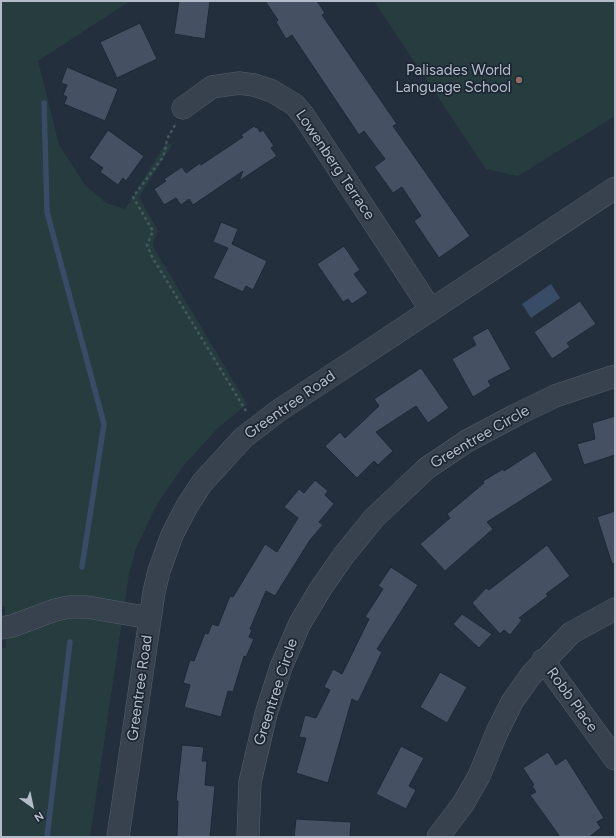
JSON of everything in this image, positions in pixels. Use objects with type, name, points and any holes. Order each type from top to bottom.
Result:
[{"type":"street","name":"Lowenberg Terrace","points":[[183,108],[212,87],[239,83],[254,85],[272,91],[295,105],[304,116],[431,310]]},
{"type":"street","name":"Greentree Road","points":[[118,837],[154,592],[163,559],[187,506],[209,474],[230,450],[256,426],[615,188]]},
{"type":"street","name":"Greentree Circle","points":[[248,837],[250,782],[266,714],[281,667],[300,623],[321,588],[344,555],[374,518],[427,468],[468,441],[516,415],[555,396],[615,376]]},
{"type":"street","points":[[1,628],[12,626],[55,610],[69,607],[87,607],[150,618]]},
{"type":"street","points":[[438,837],[466,799],[479,776],[497,732],[512,702],[543,660],[571,633],[615,609]]},
{"type":"street","name":"Robb Place","points":[[543,660],[615,760]]},
{"type":"path","points":[[183,108],[167,139],[163,157],[133,197],[153,231],[147,245],[151,254],[256,426]]},
{"type":"green space","points":[[1,1],[130,1],[38,61],[59,145],[85,185],[106,203],[125,209],[166,143],[172,145],[139,197],[158,231],[153,243],[154,248],[247,404],[218,428],[184,465],[157,504],[136,548],[129,574],[90,837],[1,837],[1,648],[6,648],[5,606],[1,606]]},
{"type":"green space","name":"Palisades World Language School","points":[[374,1],[615,1],[615,116],[518,176],[486,169]]},
{"type":"water","points":[[551,284],[560,298],[531,318],[522,304]]},
{"type":"building","points":[[179,1],[210,1],[205,39],[174,34]]},
{"type":"building","points":[[265,1],[317,1],[325,13],[322,15],[397,124],[393,126],[470,236],[439,258],[414,221],[421,216],[402,187],[393,193],[374,167],[385,159],[364,131],[359,135],[292,35],[286,39],[276,22],[278,20]]},
{"type":"building","points":[[140,23],[157,59],[117,78],[100,42]]},
{"type":"building","points":[[67,67],[118,89],[105,121],[64,104],[67,97],[63,95],[67,85],[61,83]]},
{"type":"building","points":[[254,126],[256,128],[257,127],[260,132],[263,130],[274,146],[271,148],[277,156],[239,181],[243,171],[193,205],[189,199],[181,205],[176,198],[164,205],[154,189],[166,181],[164,179],[182,167],[186,173],[200,163],[201,165],[243,137],[241,135]]},
{"type":"building","points":[[108,130],[144,156],[126,181],[123,178],[118,185],[100,172],[103,168],[89,158]]},
{"type":"building","points":[[221,222],[238,229],[232,244],[267,261],[253,290],[246,286],[243,292],[213,278],[228,248],[213,242]]},
{"type":"building","points":[[344,246],[360,270],[354,274],[368,293],[352,304],[348,299],[343,302],[317,264]]},
{"type":"building","points":[[580,301],[596,324],[567,343],[570,347],[552,359],[534,332]]},
{"type":"building","points":[[488,328],[511,369],[488,381],[491,386],[473,397],[452,359],[476,345],[472,337]]},
{"type":"building","points":[[421,368],[449,408],[428,423],[416,406],[376,432],[393,451],[378,465],[374,461],[357,478],[325,446],[340,432],[345,438],[379,406],[374,399]]},
{"type":"building","points":[[615,416],[615,455],[584,465],[577,444],[595,439],[592,423]]},
{"type":"building","points":[[535,451],[553,480],[487,522],[493,529],[445,571],[420,544],[450,518],[447,514],[484,483],[483,481],[503,469],[504,471]]},
{"type":"building","points":[[315,480],[328,491],[325,495],[334,504],[319,522],[323,525],[310,540],[275,596],[266,591],[250,629],[252,630],[249,637],[254,639],[246,657],[244,656],[233,692],[228,691],[221,717],[184,707],[190,685],[183,683],[190,660],[194,661],[205,633],[208,634],[212,624],[218,626],[230,596],[233,597],[265,544],[277,552],[298,518],[284,507],[299,489],[304,493]]},
{"type":"building","points":[[615,511],[615,563],[612,564],[597,517]]},
{"type":"building","points":[[547,545],[570,576],[546,594],[548,596],[519,618],[522,620],[510,635],[504,630],[500,634],[472,603],[486,588],[489,590]]},
{"type":"building","points":[[391,567],[418,585],[377,649],[382,652],[358,702],[352,699],[328,783],[296,773],[306,738],[299,737],[305,715],[316,718],[330,690],[324,687],[333,669],[342,674],[369,619],[365,617],[383,589],[378,586]]},
{"type":"building","points":[[462,614],[492,634],[479,648],[453,624]]},
{"type":"building","points":[[440,672],[467,687],[447,723],[420,707]]},
{"type":"building","points":[[182,745],[204,747],[202,761],[207,761],[205,785],[215,786],[210,837],[177,837],[178,801],[176,801]]},
{"type":"building","points":[[401,746],[424,758],[409,786],[416,790],[406,809],[376,794]]},
{"type":"building","points":[[548,752],[556,765],[566,758],[604,818],[597,822],[601,828],[589,837],[560,837],[530,795],[536,792],[532,786],[534,785],[523,768]]},
{"type":"building","points":[[296,819],[351,822],[350,837],[294,837]]},
{"type":"waterway","points":[[44,103],[47,212],[104,424],[82,567]]},
{"type":"waterway","points":[[47,837],[70,642]]},
{"type":"place","name":"Palisades World Language School","points":[[519,80]]}]
